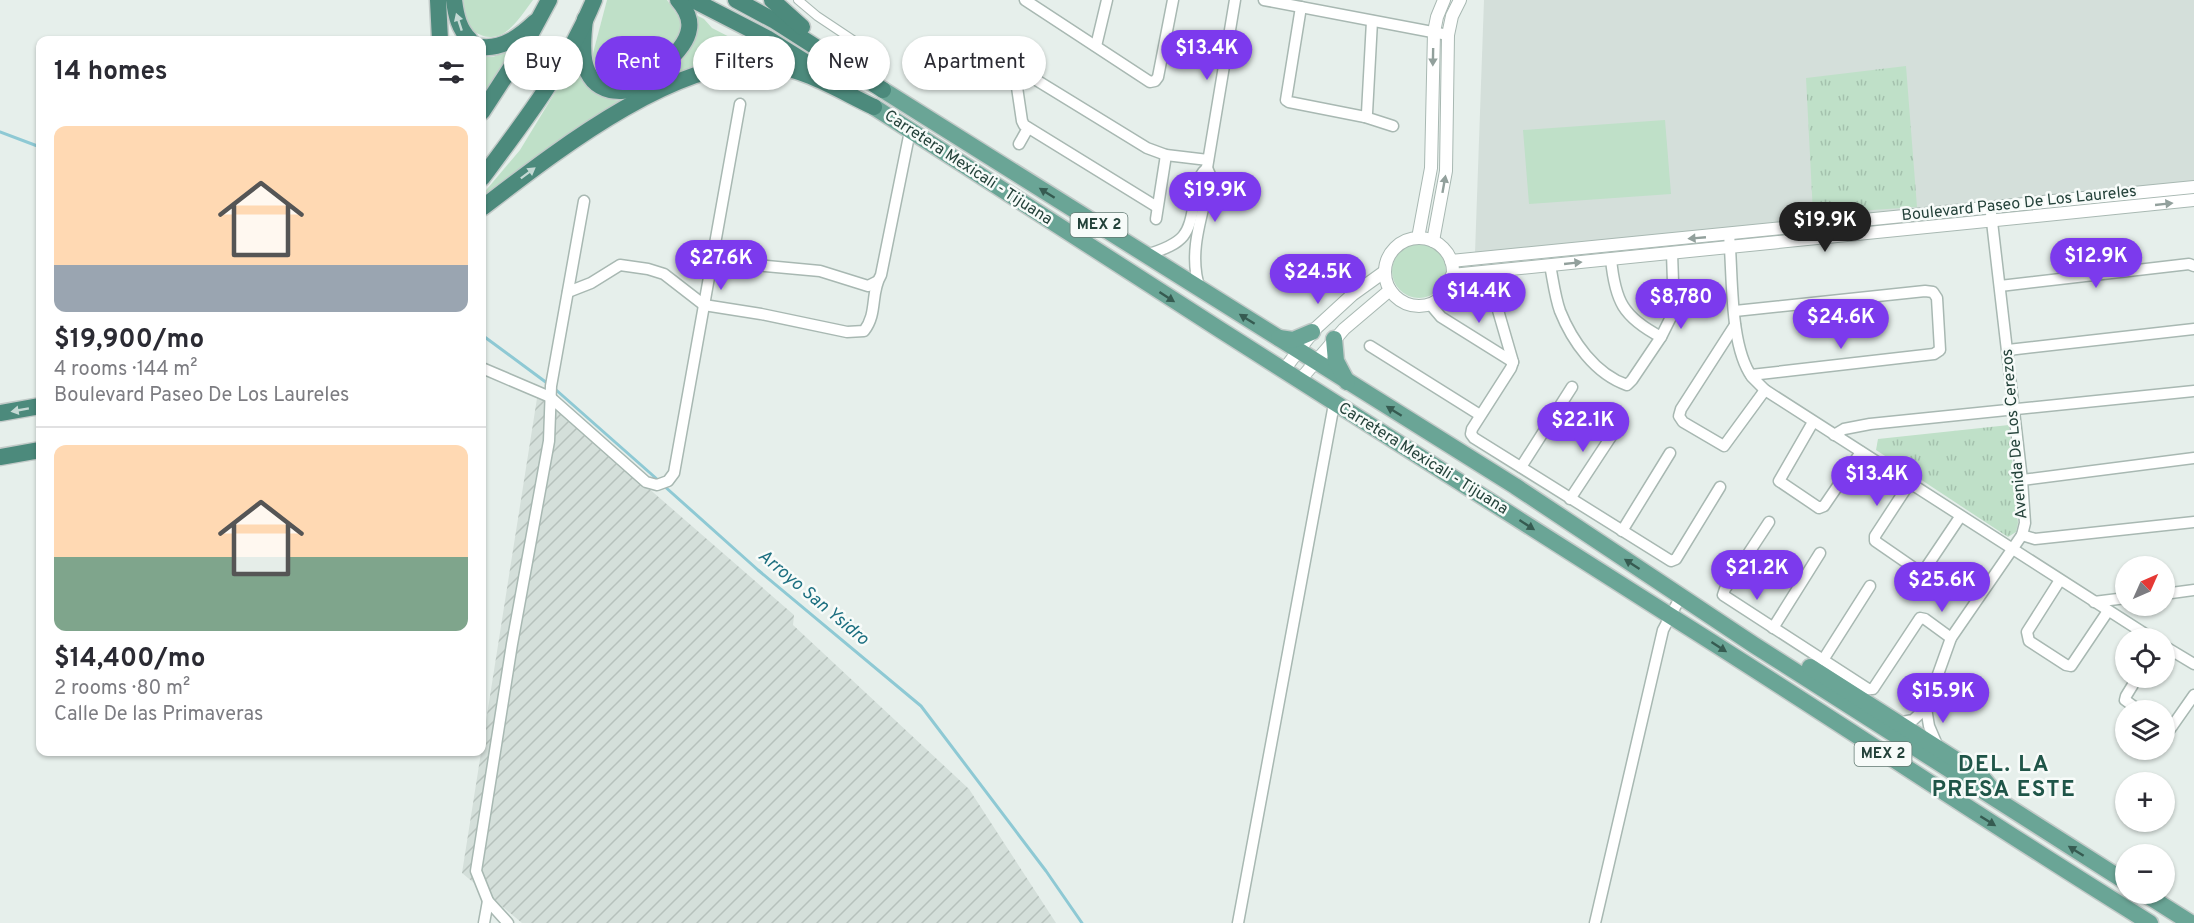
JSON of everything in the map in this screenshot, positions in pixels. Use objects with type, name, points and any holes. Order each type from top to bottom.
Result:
[{"type":"highway","points":[[438,0],[440,36]]},
{"type":"highway","points":[[454,0],[458,22],[466,36]]},
{"type":"highway","points":[[486,173],[532,111],[566,57],[594,0]]},
{"type":"highway","points":[[585,19],[582,54],[587,72],[604,88],[627,91],[634,89],[659,69],[686,39],[689,30],[687,12],[678,0]]},
{"type":"highway","name":"Carretera Mexicali - Tijuana","points":[[693,0],[767,38],[874,107]]},
{"type":"highway","name":"Carretera Mexicali - Tijuana","points":[[736,0],[807,41]]},
{"type":"highway","points":[[772,0],[787,16],[813,36]]},
{"type":"highway","points":[[486,47],[497,47],[520,34],[545,7]]},
{"type":"highway","points":[[486,106],[521,52],[545,7]]},
{"type":"highway","points":[[486,205],[562,148],[602,123],[650,95],[714,68],[751,64],[783,67],[804,74],[874,107]]},
{"type":"highway","points":[[0,413],[36,407]]},
{"type":"highway","points":[[0,457],[36,451]]},
{"type":"main road","name":"Carretera Mexicali - Tijuana","points":[[883,90],[1477,463],[2115,875]]},
{"type":"main road","name":"Carretera Mexicali - Tijuana","points":[[874,107],[1334,404],[1390,437],[1670,615],[2150,923]]},
{"type":"main road","points":[[1275,337],[1293,340],[1312,332]]},
{"type":"main road","points":[[1334,339],[1336,361],[1347,383]]},
{"type":"main road","points":[[1390,437],[1395,432],[1404,430],[1461,464],[1477,463]]},
{"type":"main road","points":[[1681,596],[1685,593],[1692,594],[1708,600],[1760,636],[1939,748],[1982,777],[2004,805]]},
{"type":"main road","points":[[2161,904],[2191,923]]},
{"type":"street","points":[[798,0],[847,36]]},
{"type":"street","points":[[1025,0],[1150,81],[1155,81],[1158,77],[1173,0]]},
{"type":"street","points":[[1096,46],[1107,0]]},
{"type":"street","points":[[1146,255],[1164,249],[1182,238],[1188,230],[1200,174],[1207,164],[1235,0]]},
{"type":"street","points":[[1264,0],[1448,35]]},
{"type":"street","points":[[1418,238],[1431,168],[1434,32],[1444,0]]},
{"type":"street","points":[[1433,242],[1446,171],[1448,35],[1452,16],[1460,0]]},
{"type":"street","points":[[1301,8],[1286,100],[1365,117],[1393,126]]},
{"type":"street","points":[[1365,117],[1368,113],[1372,21]]},
{"type":"street","points":[[1046,86],[1147,148],[1166,155],[1207,164]]},
{"type":"street","points":[[1017,90],[1022,121],[1028,128],[1157,207]]},
{"type":"street","points":[[486,370],[550,397],[646,482],[657,486],[668,481],[674,473],[740,104]]},
{"type":"street","points":[[1019,144],[1028,128]]},
{"type":"street","points":[[712,261],[820,271],[868,286],[876,282],[881,275],[910,131]]},
{"type":"street","points":[[1156,219],[1166,155]]},
{"type":"street","points":[[1200,289],[1194,265],[1197,238],[1211,177],[1207,164]]},
{"type":"street","name":"Boulevard Paseo De Los Laureles","points":[[1452,275],[1672,253],[1729,241],[1991,207],[2194,187]]},
{"type":"street","name":"Boulevard Paseo De Los Laureles","points":[[1451,261],[1992,222],[2194,200]]},
{"type":"street","points":[[508,923],[488,901],[476,871],[512,644],[549,441],[550,397],[584,201]]},
{"type":"street","name":"Avenida De Los Cerezos","points":[[1926,708],[1951,638],[2022,535],[2025,523],[1991,207]]},
{"type":"street","points":[[1418,238],[1433,242],[1444,249],[1451,261],[1452,275],[1445,293],[1430,304],[1421,306],[1403,303],[1390,290],[1384,272],[1390,252],[1407,240],[1418,238]]},
{"type":"street","points":[[1729,241],[1735,325],[1739,346],[1751,375],[1765,390],[2135,628]]},
{"type":"street","points":[[1550,265],[1559,309],[1575,342],[1599,368],[1627,385],[1660,337],[1674,311],[1672,253]]},
{"type":"street","points":[[1611,259],[1613,283],[1618,300],[1630,316],[1660,337]]},
{"type":"street","points":[[568,292],[591,283],[620,264],[664,274],[704,305],[847,332],[864,331],[870,323],[875,304],[876,282]]},
{"type":"street","points":[[2000,286],[2189,264],[2194,266]]},
{"type":"street","points":[[1283,371],[1312,332],[1352,295],[1384,272]]},
{"type":"street","points":[[1299,381],[1334,339],[1390,290]]},
{"type":"street","points":[[1735,311],[1925,291],[1933,292],[1937,298],[1940,350],[1934,354],[1751,375]]},
{"type":"street","points":[[1493,292],[1513,362],[1480,415],[1471,435],[1671,561],[1676,559],[1720,487]]},
{"type":"street","points":[[1430,304],[1442,317],[1513,362]]},
{"type":"street","points":[[1735,325],[1681,409],[1679,416],[1683,422],[1724,446],[1765,390]]},
{"type":"street","points":[[2008,350],[2194,329]]},
{"type":"street","points":[[1370,346],[1480,415]]},
{"type":"street","points":[[1521,467],[1572,387]]},
{"type":"street","points":[[1834,435],[1844,429],[1870,424],[2194,391]]},
{"type":"street","points":[[1238,923],[1334,404]]},
{"type":"street","points":[[1813,422],[1779,481],[1819,508],[1824,506],[1861,452]]},
{"type":"street","points":[[1570,499],[1620,423]]},
{"type":"street","points":[[1622,531],[1670,453]]},
{"type":"street","points":[[2022,480],[2194,458]]},
{"type":"street","points":[[1909,484],[1875,536],[1875,541],[1917,570],[1925,569],[1960,517]]},
{"type":"street","points":[[1769,522],[1723,595],[1868,689],[1873,689],[1920,618],[1925,619],[1951,638]]},
{"type":"street","points":[[2022,535],[2035,539],[2194,522]]},
{"type":"street","points":[[1773,628],[1820,553]]},
{"type":"street","points":[[2060,580],[2027,632],[2029,641],[2071,666],[2108,611]]},
{"type":"street","points":[[1823,660],[1870,586]]},
{"type":"street","points":[[2175,593],[2194,590]]},
{"type":"street","points":[[1595,923],[1663,630],[1681,596]]},
{"type":"street","points":[[2094,602],[2115,599]]},
{"type":"street","points":[[2175,652],[2191,660]]},
{"type":"street","points":[[2175,722],[2194,695]]},
{"type":"street","points":[[1897,723],[1913,720],[1926,708]]},
{"type":"street","points":[[1926,708],[1932,735],[1939,748]]},
{"type":"street","points":[[484,923],[488,901]]},
{"type":"shaded area","points":[[1484,0],[2194,0],[2194,189],[1475,253]]},
{"type":"shaded area","points":[[538,392],[794,615],[793,625],[969,789],[1056,923],[522,923],[462,873],[480,756],[486,756],[486,721]]},
{"type":"green space","points":[[463,0],[533,0],[512,26],[497,36],[486,36],[467,27]]},
{"type":"green space","points":[[607,0],[667,0],[682,22],[680,36],[598,36]]},
{"type":"green space","points":[[694,14],[704,19],[712,28],[728,36],[695,36],[697,25]]},
{"type":"green space","points":[[693,41],[693,72],[681,79],[681,61]]},
{"type":"green space","points":[[595,46],[595,71],[592,67]]},
{"type":"green space","points":[[504,52],[504,66],[486,95],[486,57]]},
{"type":"green space","points":[[1906,66],[1917,207],[1813,214],[1806,78]]},
{"type":"green space","points":[[583,79],[594,92],[611,99],[631,99],[649,90],[663,90],[486,200],[486,190],[520,150],[557,90],[583,90]]},
{"type":"green space","points":[[1665,120],[1671,194],[1529,204],[1523,130]]},
{"type":"green space","points":[[1414,244],[1424,244],[1434,248],[1442,256],[1446,271],[1442,286],[1434,294],[1424,298],[1414,298],[1404,294],[1396,286],[1392,276],[1392,266],[1396,256],[1404,248]]},
{"type":"green space","points":[[2009,425],[2018,523],[2016,532],[2008,537],[1876,450],[1878,439]]},
{"type":"waterway","name":"Arroyo San Ysidro","points":[[0,132],[36,146]]},
{"type":"waterway","name":"Arroyo San Ysidro","points":[[486,338],[547,383]]},
{"type":"waterway","name":"Arroyo San Ysidro","points":[[555,389],[658,480]]},
{"type":"waterway","name":"Arroyo San Ysidro","points":[[663,485],[758,570],[921,706],[1046,871],[1082,923]]},
{"type":"district","name":"DEL. LA PRESA ESTE","points":[[2004,778]]}]
